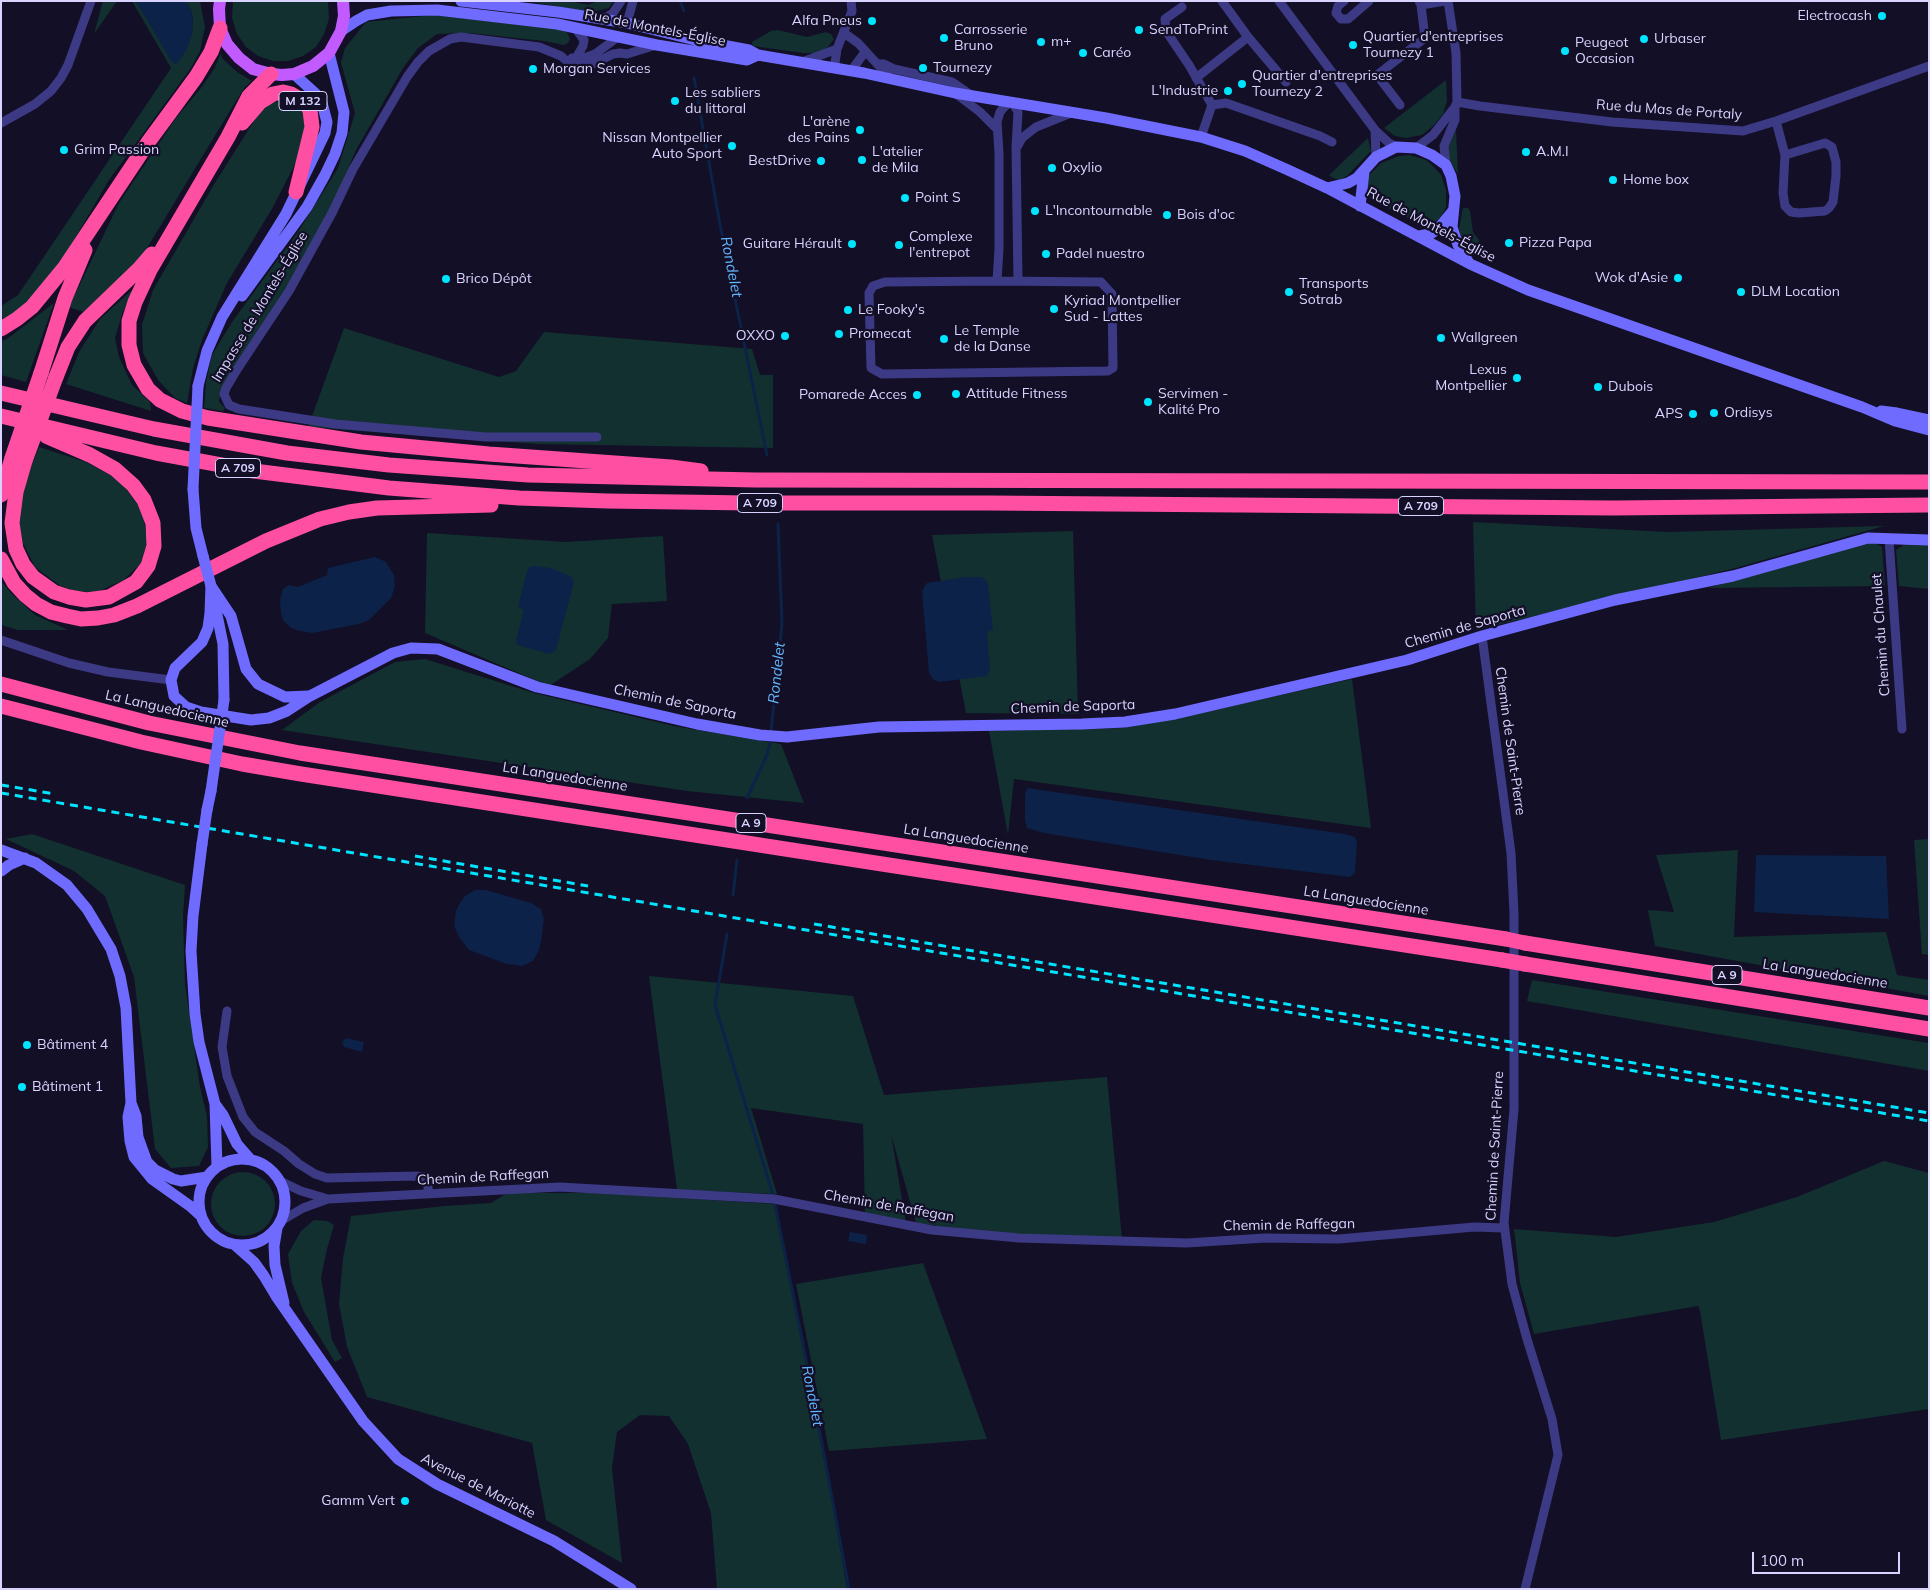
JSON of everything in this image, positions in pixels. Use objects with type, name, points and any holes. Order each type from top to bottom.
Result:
[{"type":"highway","points":[[1,328],[25,314],[44,294],[65,267],[149,141],[196,77],[211,52],[220,28]]},
{"type":"highway","points":[[271,74],[249,96],[228,137],[142,286],[135,302],[129,322],[129,345],[134,365],[148,389],[168,405],[208,418],[362,442],[671,467],[755,480]]},
{"type":"highway","name":"M 132","points":[[228,137],[260,102],[272,94],[283,92],[305,102],[310,110],[312,127],[296,192]]},
{"type":"highway","points":[[1,495],[19,460],[48,375],[65,298],[99,216]]},
{"type":"highway","points":[[48,375],[85,321],[139,269],[174,229]]},
{"type":"highway","name":"A 709","points":[[1,393],[154,429],[233,444],[340,460],[432,469],[528,475],[755,480],[1929,482]]},
{"type":"highway","points":[[1,416],[90,455],[115,468],[134,485],[148,508],[155,538],[151,559],[145,571],[136,582],[108,597],[86,600],[54,592],[33,577],[19,557],[12,533],[13,504],[19,460]]},
{"type":"highway","name":"A 709","points":[[1,416],[156,453],[296,477],[443,493],[607,501],[1614,508],[1929,505]]},
{"type":"highway","points":[[1,559],[14,583],[36,604],[52,612],[67,616],[81,619],[98,618],[114,615],[137,606],[266,541],[306,524],[334,515],[377,508],[607,501]]},
{"type":"highway","name":"La Languedocienne","points":[[1,684],[157,725],[300,753],[1506,939],[1929,1008]]},
{"type":"highway","name":"A 9","points":[[1,706],[141,742],[291,772],[1502,960],[1929,1029]]},
{"type":"main road","points":[[220,1],[220,28],[227,44],[239,58],[254,69],[271,74],[294,74],[313,66],[329,53],[341,31],[344,16],[343,1]]},
{"type":"main road","name":"Rue de Montels-Église","points":[[461,1],[627,23],[695,40],[749,50],[758,55],[851,71],[954,93],[1106,118],[1200,136],[1245,151],[1327,188],[1470,264],[1528,290],[1870,410],[1896,421],[1929,430]]},
{"type":"main road","name":"Rue de Montels-Église","points":[[341,31],[356,20],[367,15],[391,11],[437,10],[557,24],[657,45],[747,60],[758,55]]},
{"type":"main road","points":[[576,29],[588,26],[603,28],[627,23]]},
{"type":"main road","points":[[618,37],[630,30],[679,41],[695,40]]},
{"type":"main road","name":"M 132","points":[[216,331],[303,214],[335,154],[342,133],[344,112],[329,53]]},
{"type":"main road","name":"M 132","points":[[217,1166],[215,1104],[199,1042],[191,960],[193,916],[224,700],[225,677],[223,644],[196,528],[193,489],[198,386],[206,351],[230,302],[286,214],[322,143],[327,122],[326,111],[316,94],[294,74]]},
{"type":"main road","points":[[1327,188],[1348,183],[1364,172],[1376,157],[1396,147],[1416,148],[1432,155],[1446,165],[1451,176],[1455,191],[1452,227],[1454,236],[1470,264]]},
{"type":"main road","points":[[1360,206],[1364,172]]},
{"type":"main road","points":[[1419,236],[1430,234],[1438,229],[1453,210]]},
{"type":"main road","name":"Rue de Montels-Église","points":[[1870,410],[1897,413],[1929,420]]},
{"type":"main road","name":"Chemin de Saporta","points":[[171,680],[174,696],[186,707],[250,720],[269,718],[393,653],[411,648],[438,649],[537,687],[696,724],[760,735],[787,737],[879,727],[1125,722],[1176,714],[1407,660],[1482,636],[1614,600],[1733,576],[1868,538],[1929,540]]},
{"type":"main road","name":"M 132","points":[[171,680],[175,668],[195,651],[202,642],[208,628],[211,586]]},
{"type":"main road","name":"M 132","points":[[211,586],[231,616],[246,669],[258,684],[285,697],[310,696]]},
{"type":"main road","points":[[1,850],[36,863],[67,885],[87,909],[111,949],[120,976],[126,1008],[132,1103],[142,1153],[147,1162],[155,1170],[181,1181],[207,1177]]},
{"type":"main road","points":[[1,872],[9,865],[25,858]]},
{"type":"main road","points":[[132,1103],[128,1117],[134,1158],[152,1179],[201,1216]]},
{"type":"main road","name":"M 132","points":[[215,1104],[223,1115],[237,1144],[251,1160]]},
{"type":"main road","points":[[234,1160],[251,1160],[262,1164],[272,1171],[280,1181],[285,1197],[284,1212],[279,1225],[267,1238],[254,1244],[236,1246],[216,1237],[204,1224],[198,1203],[200,1189],[207,1177],[217,1166],[234,1160]]},
{"type":"main road","name":"Avenue de Mariotte","points":[[279,1225],[274,1246],[275,1265],[285,1308]]},
{"type":"main road","name":"Avenue de Mariotte","points":[[236,1246],[254,1262],[363,1421],[398,1459],[437,1484],[554,1541],[630,1589]]},
{"type":"street","points":[[1,123],[35,104],[61,78],[68,65],[91,1]]},
{"type":"street","points":[[604,19],[613,13],[621,1]]},
{"type":"street","points":[[627,23],[634,1]]},
{"type":"street","points":[[837,69],[835,63],[837,49],[852,11],[851,1]]},
{"type":"street","points":[[1222,1],[1248,37],[1286,82]]},
{"type":"street","points":[[1279,1],[1375,130],[1396,147]]},
{"type":"street","points":[[1344,1],[1338,6],[1336,13],[1340,19],[1348,19],[1369,1]]},
{"type":"street","points":[[1400,105],[1377,75],[1425,38],[1420,3],[1446,1],[1456,53],[1455,120],[1444,146],[1446,165]]},
{"type":"street","points":[[1182,7],[1165,19],[1166,31],[1212,105]]},
{"type":"street","points":[[576,29],[584,40],[581,52],[576,58]]},
{"type":"street","points":[[844,34],[858,43],[891,79]]},
{"type":"street","name":"Impasse de Montels-Église","points":[[597,437],[486,437],[335,424],[239,409],[229,404],[224,394],[238,368],[288,291],[332,213],[353,169],[418,62],[440,44],[450,39],[461,37],[539,47],[561,56],[576,58],[595,54],[618,37]]},
{"type":"street","points":[[1196,78],[1248,37]]},
{"type":"street","name":"Impasse de Montels-Église","points":[[561,56],[570,64],[589,66],[613,54],[627,54],[657,45]]},
{"type":"street","points":[[800,63],[837,49]]},
{"type":"street","points":[[851,71],[865,52]]},
{"type":"street","name":"Rue de Montels-Église","points":[[877,64],[884,64],[894,70],[952,82],[971,95]]},
{"type":"street","name":"Rue du Mas de Portaly","points":[[1456,104],[1612,122],[1743,131],[1929,66]]},
{"type":"street","points":[[954,93],[980,112],[997,129]]},
{"type":"street","points":[[997,280],[1000,249],[1000,153],[997,129],[1000,112],[1012,102],[1018,112],[1016,147],[1018,280]]},
{"type":"street","points":[[1212,105],[1226,104],[1320,136],[1332,142]]},
{"type":"street","points":[[1416,148],[1433,135],[1456,104]]},
{"type":"street","points":[[1200,136],[1212,105]]},
{"type":"street","points":[[1016,147],[1022,138],[1036,127],[1070,113]]},
{"type":"street","points":[[1776,121],[1785,155],[1783,193],[1785,206],[1791,212],[1799,213],[1825,211],[1829,208],[1833,202],[1836,176],[1836,162],[1832,147],[1825,143],[1785,155]]},
{"type":"street","points":[[1375,130],[1376,157]]},
{"type":"street","points":[[997,280],[1101,282],[1112,294],[1113,368],[1108,371],[882,374],[871,368],[869,293],[874,286],[886,282],[997,280]]},
{"type":"street","name":"Chemin du Chaulet","points":[[1889,539],[1902,729]]},
{"type":"street","name":"Chemin de Saint-Pierre","points":[[1482,636],[1511,852],[1514,913],[1514,1109],[1504,1228],[1512,1284],[1552,1419],[1558,1454],[1525,1589]]},
{"type":"street","points":[[1,640],[69,663],[108,672],[171,680]]},
{"type":"street","points":[[226,1011],[222,1047],[227,1076],[243,1116],[255,1132],[315,1174],[327,1178],[424,1177],[428,1184],[428,1194]]},
{"type":"street","name":"Chemin de Raffegan","points":[[280,1181],[301,1191],[328,1199]]},
{"type":"street","name":"Chemin de Raffegan","points":[[279,1225],[303,1208],[328,1199],[560,1187],[774,1199],[932,1230],[1019,1238],[1186,1242],[1265,1238],[1339,1239],[1474,1227],[1504,1228]]},
{"type":"green space","points":[[103,1],[117,1],[94,34]]},
{"type":"green space","points":[[132,1],[136,1],[172,61],[176,64],[192,34],[193,18],[190,7],[184,1],[200,1],[205,27],[200,51],[191,68],[109,180],[64,257],[37,293],[19,310],[1,319],[1,306],[18,295],[171,68]]},
{"type":"green space","points":[[233,1],[328,1],[329,19],[324,34],[316,47],[303,56],[288,61],[273,61],[258,56],[246,47],[237,34],[232,18]]},
{"type":"green space","points":[[526,1],[569,1],[588,5],[598,1],[613,2],[609,8],[596,11]]},
{"type":"green space","points":[[433,15],[558,29],[567,32],[570,39],[564,45],[471,33],[437,34],[418,48],[403,68],[356,150],[332,206],[288,284],[221,390],[219,402],[225,408],[223,411],[204,408],[206,382],[212,355],[232,322],[298,232],[338,168],[355,113],[341,63],[345,48],[366,22]]},
{"type":"green space","points":[[778,30],[807,37],[826,32],[831,34],[834,39],[828,47],[817,53],[803,53],[753,46],[752,42],[771,31]]},
{"type":"green space","points":[[221,53],[222,58],[237,72],[252,81],[245,87],[228,114],[138,263],[83,312],[69,307],[119,203],[176,118],[214,69]]},
{"type":"green space","points":[[1446,80],[1447,101],[1443,114],[1422,135],[1406,138],[1395,136],[1384,128]]},
{"type":"green space","points":[[286,100],[300,107],[303,112],[305,131],[296,162],[273,207],[227,283],[202,340],[193,368],[187,403],[175,398],[158,380],[143,353],[142,325],[153,290],[213,186],[259,113],[271,103]]},
{"type":"green space","points":[[1456,130],[1458,174],[1449,160],[1448,148]]},
{"type":"green space","points":[[1368,138],[1371,151],[1347,176],[1339,180],[1329,175]]},
{"type":"green space","points":[[1409,155],[1424,159],[1431,164],[1441,175],[1446,190],[1446,208],[1440,218],[1429,228],[1371,200],[1366,188],[1370,174],[1381,163],[1399,156]]},
{"type":"green space","points":[[1463,208],[1468,208],[1470,211],[1473,232],[1483,246],[1473,249],[1461,238],[1459,228]]},
{"type":"green space","points":[[133,289],[122,314],[115,338],[119,357],[132,385],[150,402],[151,411],[66,384],[79,352],[100,319]]},
{"type":"green space","points":[[54,303],[26,382],[1,375],[1,341],[7,339]]},
{"type":"green space","points":[[344,328],[499,377],[516,371],[544,332],[752,349],[760,375],[773,375],[773,448],[538,444],[308,427]]},
{"type":"green space","points":[[39,447],[86,462],[110,475],[123,485],[138,505],[144,519],[147,542],[141,563],[124,580],[99,591],[72,590],[59,585],[35,567],[23,543],[18,517],[20,496]]},
{"type":"green space","points":[[1473,522],[1667,532],[1884,526],[1732,569],[1476,630]]},
{"type":"green space","points":[[1073,531],[1078,714],[966,713],[932,535]]},
{"type":"green space","points":[[427,533],[566,542],[663,536],[667,601],[612,604],[608,638],[590,659],[549,686],[425,633]]},
{"type":"green space","points":[[1872,541],[1882,547],[1885,586],[1708,588]]},
{"type":"green space","points":[[1908,542],[1929,543],[1929,589],[1899,586],[1896,550]]},
{"type":"green space","points":[[1,581],[35,615],[68,630],[18,630],[1,625]]},
{"type":"green space","points":[[425,659],[534,693],[674,726],[781,744],[804,803],[687,791],[282,730],[320,702],[395,662]]},
{"type":"green space","points":[[1352,679],[1371,828],[1014,779],[1008,835],[989,731],[1125,728]]},
{"type":"green space","points":[[32,834],[185,885],[183,917],[185,984],[200,1087],[207,1116],[208,1147],[199,1166],[171,1168],[155,1149],[134,977],[105,896],[74,871],[6,839]]},
{"type":"green space","points":[[1929,839],[1929,955],[1922,954],[1914,840]]},
{"type":"green space","points":[[1738,850],[1734,937],[1886,932],[1897,975],[1929,980],[1929,996],[1655,946],[1648,910],[1674,912],[1656,855]]},
{"type":"green space","points":[[649,976],[853,996],[884,1095],[1107,1077],[1122,1239],[1032,1238],[916,1223],[891,1134],[906,1223],[865,1215],[863,1124],[751,1108],[777,1194],[677,1190]]},
{"type":"green space","points":[[1532,980],[1929,1043],[1929,1071],[1527,1001]]},
{"type":"green space","points":[[1884,1161],[1929,1173],[1929,1409],[1721,1440],[1698,1306],[1534,1334],[1520,1283],[1514,1229],[1616,1237],[1714,1222],[1797,1197]]},
{"type":"green space","points":[[237,1172],[249,1172],[266,1181],[273,1192],[275,1204],[273,1216],[266,1227],[249,1236],[237,1236],[225,1231],[216,1222],[211,1210],[211,1198],[216,1186],[225,1177]]},
{"type":"green space","points":[[507,1193],[596,1193],[774,1204],[824,1451],[847,1589],[717,1589],[711,1513],[688,1444],[669,1416],[640,1415],[617,1432],[612,1468],[622,1563],[546,1520],[532,1443],[367,1397],[347,1347],[339,1304],[343,1258],[351,1216],[491,1203]]},
{"type":"green space","points":[[314,1220],[327,1221],[334,1225],[321,1278],[332,1340],[342,1358],[335,1362],[304,1312],[292,1283],[288,1254],[301,1231]]},
{"type":"green space","points":[[923,1263],[987,1439],[829,1451],[796,1284]]},
{"type":"water","points":[[136,1],[184,1],[190,7],[193,18],[192,34],[187,49],[177,64],[172,62]]},
{"type":"water","points":[[375,557],[386,562],[394,575],[395,586],[391,598],[369,620],[359,624],[312,633],[291,628],[283,620],[280,600],[283,589],[289,585],[298,587],[327,575],[328,568]]},
{"type":"water","points":[[529,567],[551,568],[570,576],[574,582],[556,650],[550,654],[517,645],[516,640],[524,610],[518,607],[526,574]]},
{"type":"water","points":[[966,577],[981,577],[986,580],[988,585],[993,630],[987,632],[990,670],[987,676],[939,682],[934,680],[929,673],[922,592],[927,583]]},
{"type":"water","points":[[1027,788],[1345,834],[1355,837],[1357,843],[1355,873],[1350,877],[1211,860],[1044,833],[1027,828],[1025,821],[1025,794]]},
{"type":"water","points":[[1756,855],[1886,856],[1889,919],[1754,912]]},
{"type":"water","points":[[475,890],[486,890],[531,903],[541,909],[544,919],[541,942],[533,961],[522,966],[507,964],[469,950],[459,937],[454,926],[456,911],[460,903],[465,896]]},
{"type":"water","points":[[346,1038],[364,1042],[362,1052],[344,1047],[342,1042]]},
{"type":"water","points":[[850,1232],[867,1235],[866,1244],[848,1241]]},
{"type":"waterway","name":"Rondelet","points":[[680,1],[684,11]]},
{"type":"waterway","name":"Rondelet","points":[[694,78],[721,230],[767,455]]},
{"type":"waterway","name":"Rondelet","points":[[771,732],[782,623],[778,524]]},
{"type":"waterway","points":[[747,798],[767,755],[770,743]]},
{"type":"waterway","points":[[733,895],[737,860]]},
{"type":"waterway","name":"Rondelet","points":[[727,934],[715,1005],[773,1195]]},
{"type":"waterway","name":"Rondelet","points":[[775,1204],[849,1589]]},
{"type":"railway","points":[[1,785],[55,794]]},
{"type":"railway","points":[[1,793],[1929,1121]]},
{"type":"railway","points":[[415,856],[588,886]]},
{"type":"railway","points":[[814,924],[1929,1113]]},
{"type":"place","name":"Electrocash","points":[[1882,16]]},
{"type":"place","name":"Alfa Pneus","points":[[872,21]]},
{"type":"place","name":"SendToPrint","points":[[1139,30]]},
{"type":"place","name":"Carrosserie Bruno","points":[[944,38]]},
{"type":"place","name":"Urbaser","points":[[1644,39]]},
{"type":"place","name":"m+","points":[[1041,42]]},
{"type":"place","name":"Quartier d'entreprises Tournezy 1","points":[[1353,45]]},
{"type":"place","name":"Peugeot Occasion","points":[[1565,51]]},
{"type":"place","name":"Caréo","points":[[1083,53]]},
{"type":"place","name":"Tournezy","points":[[923,68]]},
{"type":"place","name":"Morgan Services","points":[[533,69]]},
{"type":"place","name":"Quartier d'entreprises Tournezy 2","points":[[1242,84]]},
{"type":"place","name":"L'Industrie","points":[[1228,91]]},
{"type":"place","name":"Les sabliers du littoral","points":[[675,101]]},
{"type":"place","name":"L'arène des Pains","points":[[860,130]]},
{"type":"place","name":"Nissan Montpellier Auto Sport","points":[[732,146]]},
{"type":"place","name":"Grim Passion","points":[[64,150]]},
{"type":"place","name":"A.M.I","points":[[1526,152]]},
{"type":"place","name":"L'atelier de Mila","points":[[862,160]]},
{"type":"place","name":"BestDrive","points":[[821,161]]},
{"type":"place","name":"Oxylio","points":[[1052,168]]},
{"type":"place","name":"Home box","points":[[1613,180]]},
{"type":"place","name":"Point S","points":[[905,198]]},
{"type":"place","name":"L'Incontournable","points":[[1035,211]]},
{"type":"place","name":"Bois d'oc","points":[[1167,215]]},
{"type":"place","name":"Pizza Papa","points":[[1509,243]]},
{"type":"place","name":"Guitare Hérault","points":[[852,244]]},
{"type":"place","name":"Complexe l'entrepot","points":[[899,245]]},
{"type":"place","name":"Padel nuestro","points":[[1046,254]]},
{"type":"place","name":"Wok d'Asie","points":[[1678,278]]},
{"type":"place","name":"Brico Dépôt","points":[[446,279]]},
{"type":"place","name":"Transports Sotrab","points":[[1289,292]]},
{"type":"place","name":"DLM Location","points":[[1741,292]]},
{"type":"place","name":"Kyriad Montpellier Sud - Lattes","points":[[1054,309]]},
{"type":"place","name":"Le Fooky's","points":[[848,310]]},
{"type":"place","name":"Promecat","points":[[839,334]]},
{"type":"place","name":"OXXO","points":[[785,336]]},
{"type":"place","name":"Wallgreen","points":[[1441,338]]},
{"type":"place","name":"Le Temple de la Danse","points":[[944,339]]},
{"type":"place","name":"Lexus Montpellier","points":[[1517,378]]},
{"type":"place","name":"Dubois","points":[[1598,387]]},
{"type":"place","name":"Attitude Fitness","points":[[956,394]]},
{"type":"place","name":"Pomarede Acces","points":[[917,395]]},
{"type":"place","name":"Servimen - Kalité Pro","points":[[1148,402]]},
{"type":"place","name":"Ordisys","points":[[1714,413]]},
{"type":"place","name":"APS","points":[[1693,414]]},
{"type":"place","name":"Bâtiment 4","points":[[27,1045]]},
{"type":"place","name":"Bâtiment 1","points":[[22,1087]]},
{"type":"place","name":"Gamm Vert","points":[[405,1501]]}]
